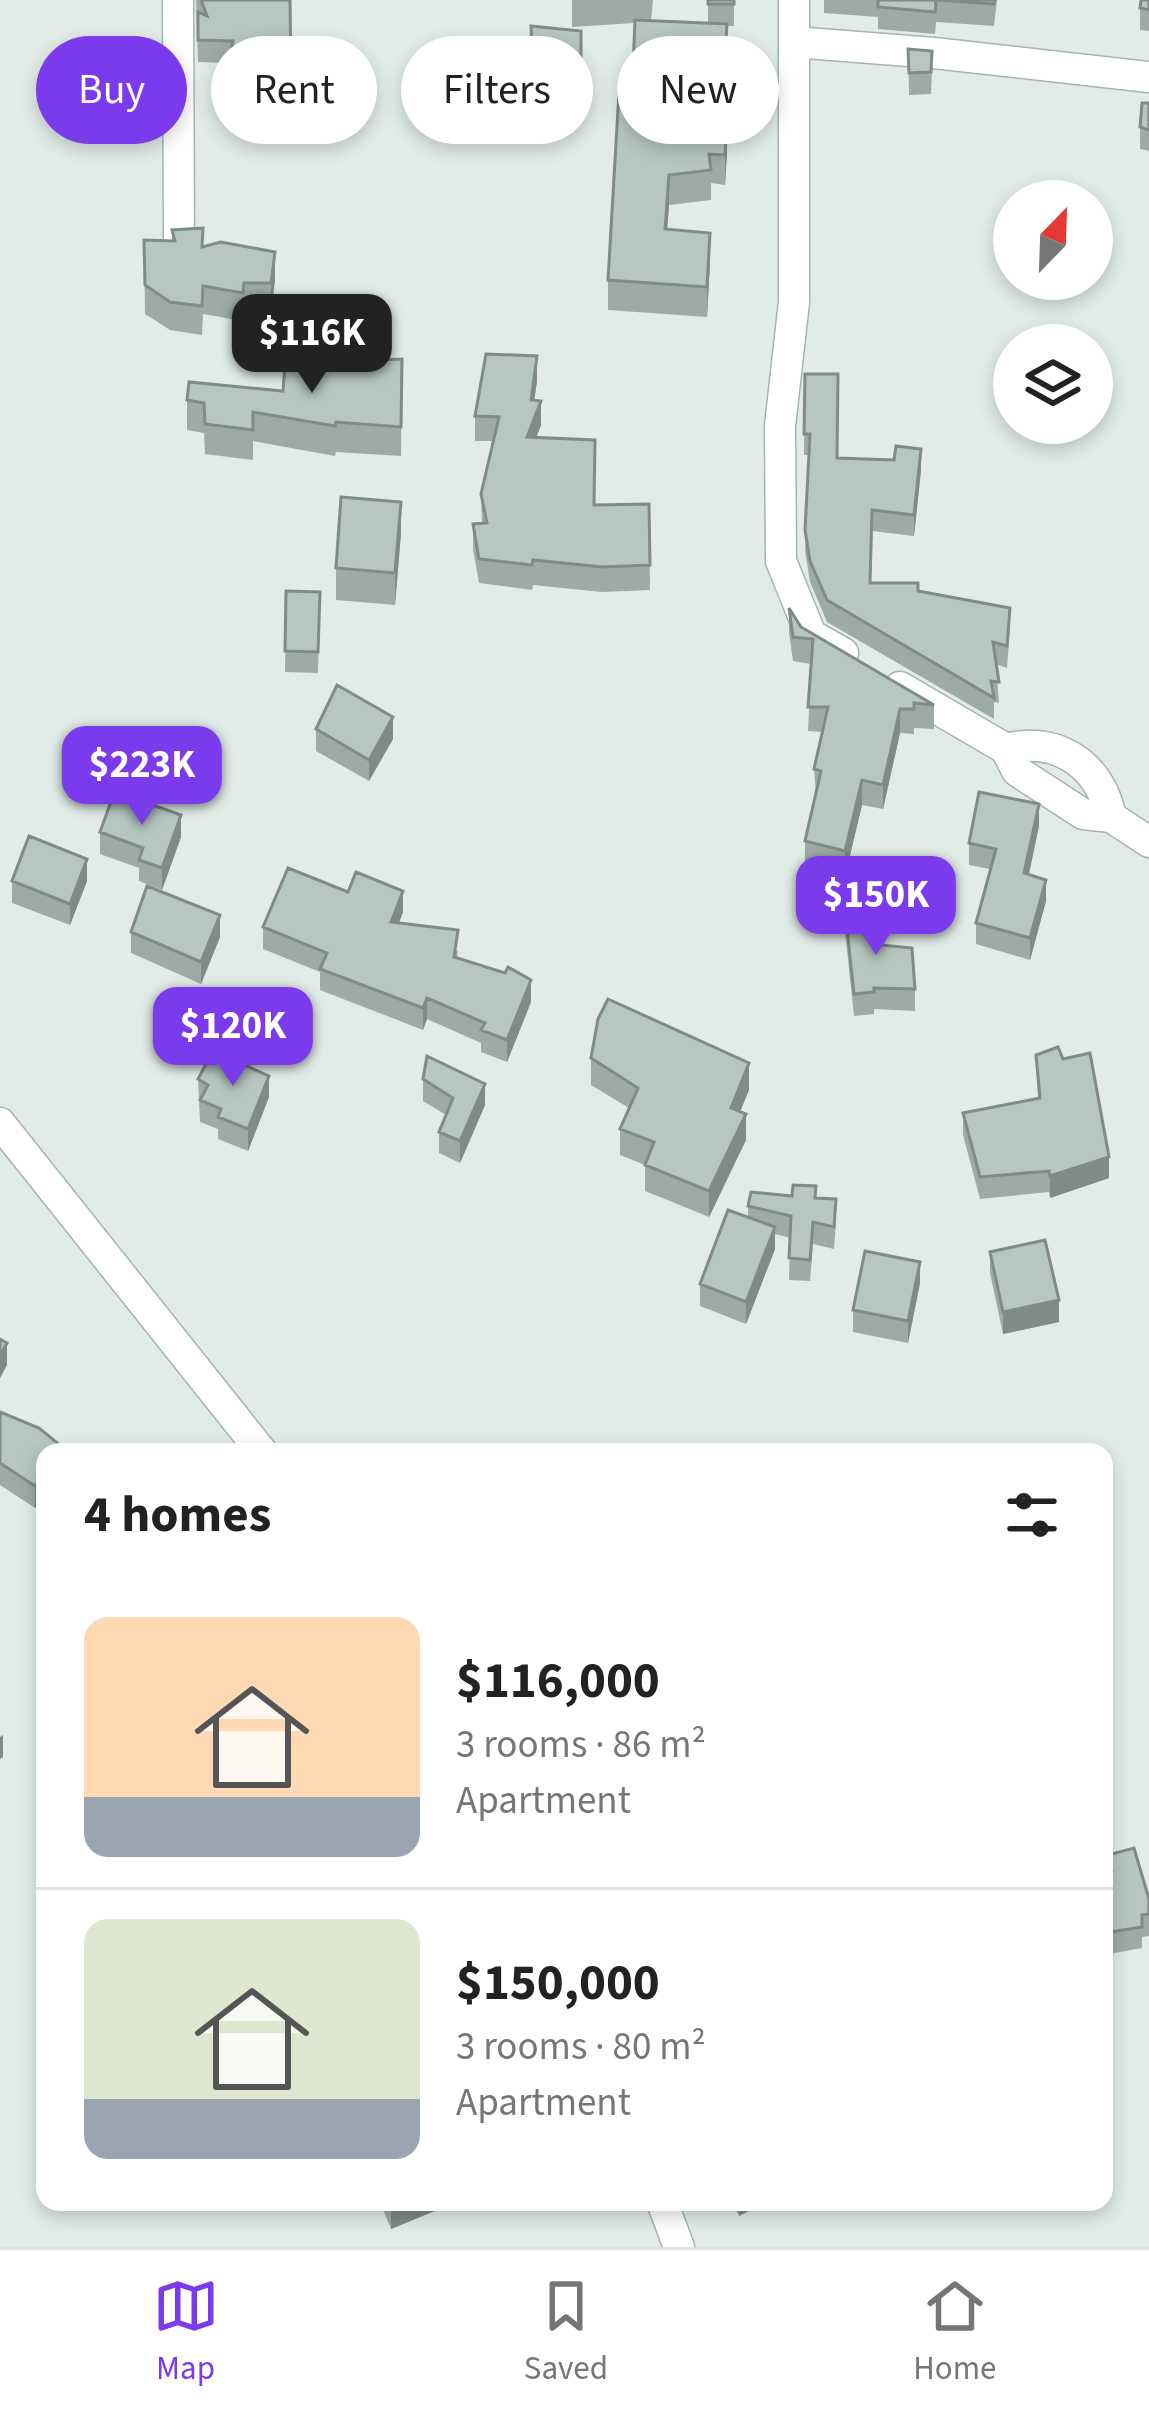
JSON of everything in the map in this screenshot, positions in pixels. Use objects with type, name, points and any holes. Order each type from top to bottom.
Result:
[{"type":"street","points":[[178,0],[179,241]]},
{"type":"street","points":[[794,0],[794,302],[780,426],[781,561],[811,635],[1006,749],[1017,771],[1083,814],[1112,818],[1149,842]]},
{"type":"street","points":[[794,42],[1149,77]]},
{"type":"street","points":[[1006,749],[1032,743],[1080,760],[1106,795],[1112,818]]},
{"type":"street","points":[[0,1123],[255,1443]]},
{"type":"street","points":[[665,2211],[679,2247]]},
{"type":"building","points":[[201,0],[290,0],[290,36],[198,40],[198,12],[207,16]]},
{"type":"building","points":[[708,0],[734,0],[734,4],[708,4]]},
{"type":"building","points":[[878,0],[936,0],[935,12],[878,7]]},
{"type":"building","points":[[937,0],[995,0],[994,4]]},
{"type":"building","points":[[635,20],[727,24],[726,36],[634,36]]},
{"type":"building","points":[[531,26],[581,31],[581,36],[531,36]]},
{"type":"building","points":[[908,49],[932,51],[931,72],[909,73]]},
{"type":"building","points":[[1142,103],[1149,103],[1149,130],[1140,127]]},
{"type":"building","points":[[617,126],[617,144],[726,144],[725,155],[709,154],[711,170],[669,175],[665,229],[710,233],[707,287],[608,280]]},
{"type":"building","points":[[203,228],[202,247],[221,242],[275,252],[271,283],[244,283],[243,293],[203,286],[202,306],[170,302],[145,285],[144,240],[175,241],[172,230]]},
{"type":"building","points":[[486,354],[537,356],[531,400],[541,401],[527,437],[595,440],[594,505],[649,504],[650,565],[602,567],[533,560],[532,565],[479,559],[473,524],[487,523],[481,494],[499,417],[475,416]]},
{"type":"building","points":[[402,359],[401,427],[336,422],[335,426],[253,412],[253,430],[205,424],[204,403],[187,400],[189,382],[283,391],[285,364]]},
{"type":"building","points":[[805,374],[838,374],[837,458],[894,460],[896,446],[921,449],[914,515],[872,510],[870,583],[918,583],[918,591],[1010,608],[1007,646],[993,642],[999,682],[991,681],[994,698],[827,600],[810,561],[805,530],[810,434],[804,434]]},
{"type":"building","points":[[341,497],[401,502],[395,573],[336,568]]},
{"type":"building","points":[[286,591],[320,592],[318,652],[285,651]]},
{"type":"building","points":[[789,608],[801,627],[934,705],[914,703],[914,709],[900,709],[883,785],[862,780],[845,851],[805,841],[821,771],[814,769],[828,707],[808,707],[813,639],[793,637]]},
{"type":"building","points":[[337,685],[393,717],[369,760],[316,729]]},
{"type":"building","points":[[979,792],[1039,804],[1024,873],[1046,880],[1030,938],[976,923],[996,849],[969,843]]},
{"type":"building","points":[[113,796],[181,815],[162,868],[139,860],[143,848],[100,832]]},
{"type":"building","points":[[29,836],[87,859],[70,904],[12,881]]},
{"type":"building","points":[[288,868],[348,892],[356,872],[403,891],[391,922],[458,930],[454,957],[505,973],[508,967],[531,980],[507,1040],[481,1030],[485,1023],[427,998],[423,1008],[320,969],[327,953],[263,927]]},
{"type":"building","points":[[147,886],[220,915],[201,962],[131,932]]},
{"type":"building","points":[[845,910],[870,910],[872,944],[912,948],[915,989],[874,988],[874,992],[854,994]]},
{"type":"building","points":[[608,999],[749,1063],[731,1108],[746,1114],[709,1191],[645,1165],[654,1142],[620,1129],[638,1088],[591,1058],[598,1019]]},
{"type":"building","points":[[1058,1047],[1063,1059],[1090,1053],[1109,1157],[1050,1176],[1049,1171],[980,1177],[963,1113],[1040,1098],[1036,1055]]},
{"type":"building","points":[[213,1051],[269,1076],[248,1129],[218,1117],[221,1109],[200,1100],[208,1085],[198,1079]]},
{"type":"building","points":[[427,1056],[485,1084],[460,1141],[439,1132],[453,1098],[423,1079]]},
{"type":"building","points":[[793,1185],[816,1186],[815,1198],[836,1199],[834,1227],[813,1222],[810,1260],[789,1258],[791,1216],[748,1206],[751,1192],[792,1196]]},
{"type":"building","points":[[728,1210],[775,1227],[746,1302],[700,1284]]},
{"type":"building","points":[[1045,1240],[1059,1300],[1003,1312],[990,1252]]},
{"type":"building","points":[[865,1251],[920,1262],[908,1321],[853,1310]]},
{"type":"building","points":[[0,1412],[39,1428],[57,1443],[36,1443],[35,1486],[0,1463]]},
{"type":"building","points":[[1134,1848],[1149,1899],[1149,1914],[1142,1915],[1142,1927],[1113,1932],[1113,1854]]}]
